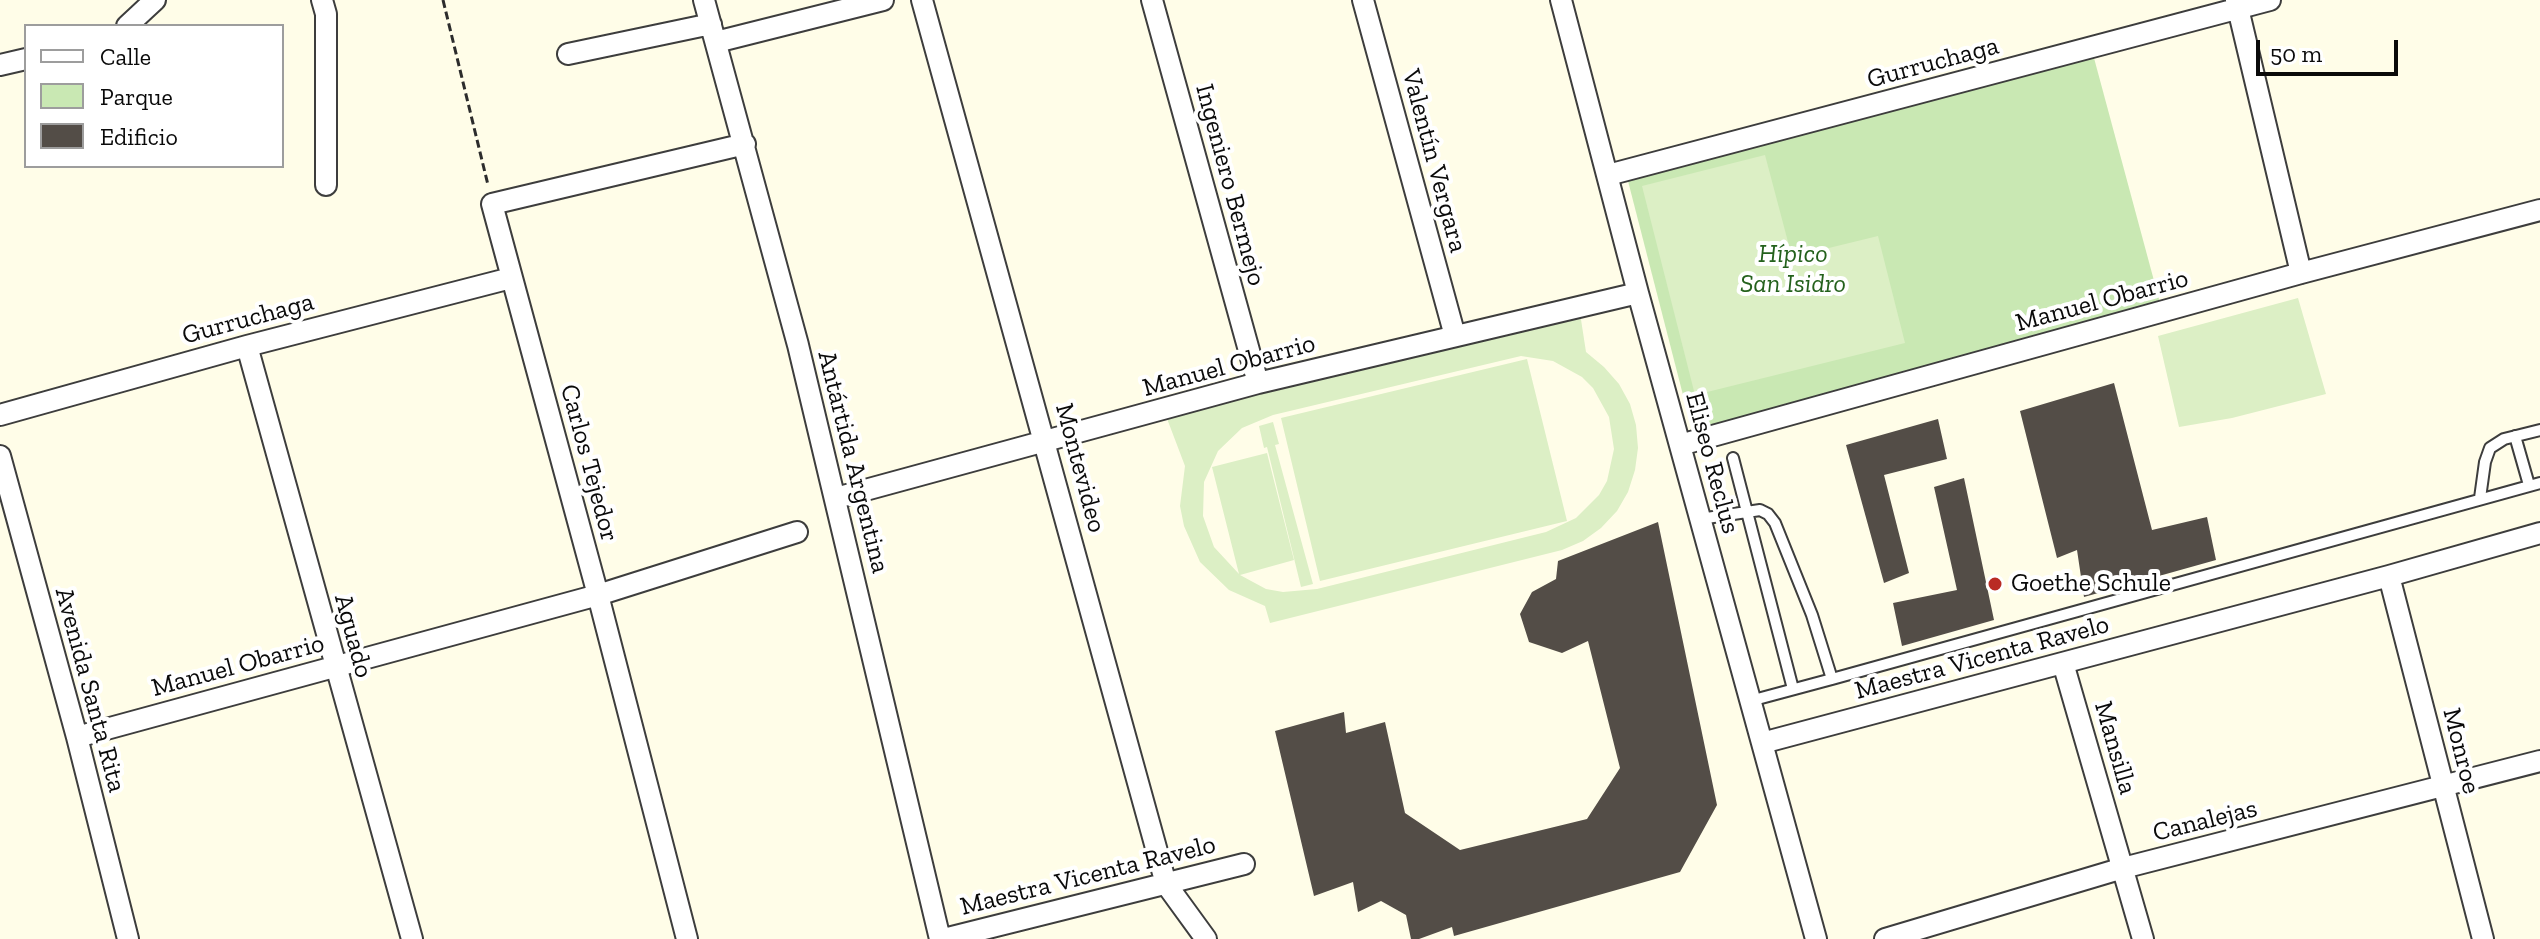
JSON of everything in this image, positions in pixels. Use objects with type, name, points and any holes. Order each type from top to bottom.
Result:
[{"type":"street","points":[[129,24],[155,0]]},
{"type":"street","points":[[322,0],[326,14],[326,185]]},
{"type":"street","name":"Antártida Argentina","points":[[704,0],[745,144],[836,498],[942,939]]},
{"type":"street","points":[[568,54],[714,33],[883,0]]},
{"type":"street","name":"Montevideo","points":[[922,0],[1166,884],[1206,939]]},
{"type":"street","name":"Ingeniero Bermejo","points":[[1152,0],[1258,383]]},
{"type":"street","name":"Valentín Vergara","points":[[1363,0],[1455,336]]},
{"type":"street","name":"Eliseo Reclus","points":[[1561,0],[1638,293],[1816,939]]},
{"type":"street","name":"Gurruchaga","points":[[1608,175],[2237,5],[2270,0]]},
{"type":"street","points":[[2237,5],[2301,273]]},
{"type":"street","points":[[0,65],[24,59]]},
{"type":"street","points":[[492,204],[745,144]]},
{"type":"street","name":"Carlos Tejedor","points":[[492,204],[687,939]]},
{"type":"street","name":"Manuel Obarrio","points":[[1680,445],[2540,210]]},
{"type":"street","name":"Gurruchaga","points":[[0,415],[247,346],[511,278]]},
{"type":"street","name":"Manuel Obarrio","points":[[836,498],[1258,383],[1638,293]]},
{"type":"street","name":"Aguado","points":[[247,346],[412,939]]},
{"type":"street","name":"Avenida Santa Rita","points":[[0,456],[7,516],[77,737],[128,939]]},
{"type":"street","name":"Manuel Obarrio","points":[[77,737],[598,595],[797,532]]},
{"type":"street","name":"Maestra Vicenta Ravelo","points":[[1762,743],[2540,533]]},
{"type":"street","name":"Monroe","points":[[2389,576],[2483,939]]},
{"type":"street","name":"Mansilla","points":[[2063,663],[2143,939]]},
{"type":"street","name":"Canalejas","points":[[1885,939],[2123,868],[2540,761]]},
{"type":"street","name":"Maestra Vicenta Ravelo","points":[[942,939],[1244,864]]},
{"type":"lane","points":[[2480,498],[2490,448],[2504,439],[2540,430]]},
{"type":"lane","points":[[1750,701],[2535,484],[2515,436]]},
{"type":"lane","points":[[1733,458],[1793,689]]},
{"type":"lane","points":[[1700,519],[1760,510],[1768,514],[1775,523],[1812,615],[1832,679]]},
{"type":"path","points":[[443,0],[492,204]]},
{"type":"green space","name":"Hípico San Isidro","points":[[2094,58],[2160,303],[1692,430],[1628,181]]},
{"type":"green space","points":[[1765,155],[1792,257],[1878,236],[1905,343],[1695,395],[1642,186]]},
{"type":"green space","points":[[2298,298],[2326,394],[2232,418],[2179,427],[2158,336]]},
{"type":"green space","points":[[1580,313],[1586,352],[1619,384],[1630,404],[1638,448],[1628,492],[1617,511],[1583,541],[1562,550],[1270,623],[1265,606],[1229,590],[1200,562],[1184,526],[1180,506],[1185,466],[1166,416]],"holes":[[[1521,356],[1553,361],[1582,377],[1593,388],[1609,417],[1614,449],[1607,481],[1599,495],[1576,518],[1546,532],[1317,589],[1283,592],[1266,589],[1240,575],[1294,560],[1267,453],[1212,467],[1239,574],[1214,547],[1203,516],[1204,482],[1218,451],[1242,428],[1273,415]]]},
{"type":"green space","points":[[1527,359],[1567,521],[1320,581],[1281,418]]},
{"type":"green space","points":[[1273,422],[1279,444],[1275,445],[1313,584],[1301,587],[1267,447],[1264,448],[1259,426]]},
{"type":"building","points":[[2114,383],[2152,530],[2207,517],[2216,560],[2084,597],[2077,550],[2057,558],[2020,411]]},
{"type":"building","points":[[1938,419],[1947,459],[1884,475],[1909,573],[1884,583],[1846,445]]},
{"type":"building","points":[[1964,478],[1994,620],[1902,646],[1893,603],[1957,590],[1934,487]]},
{"type":"building","points":[[1658,522],[1717,805],[1680,872],[1454,936],[1452,927],[1419,939],[1411,939],[1406,915],[1381,901],[1358,912],[1353,882],[1314,896],[1275,731],[1344,712],[1346,733],[1385,722],[1405,813],[1460,850],[1587,819],[1620,768],[1588,641],[1562,653],[1529,642],[1520,614],[1532,592],[1556,579],[1558,561]]},
{"type":"place","name":"Goethe Schule","points":[[1995,584]]}]
